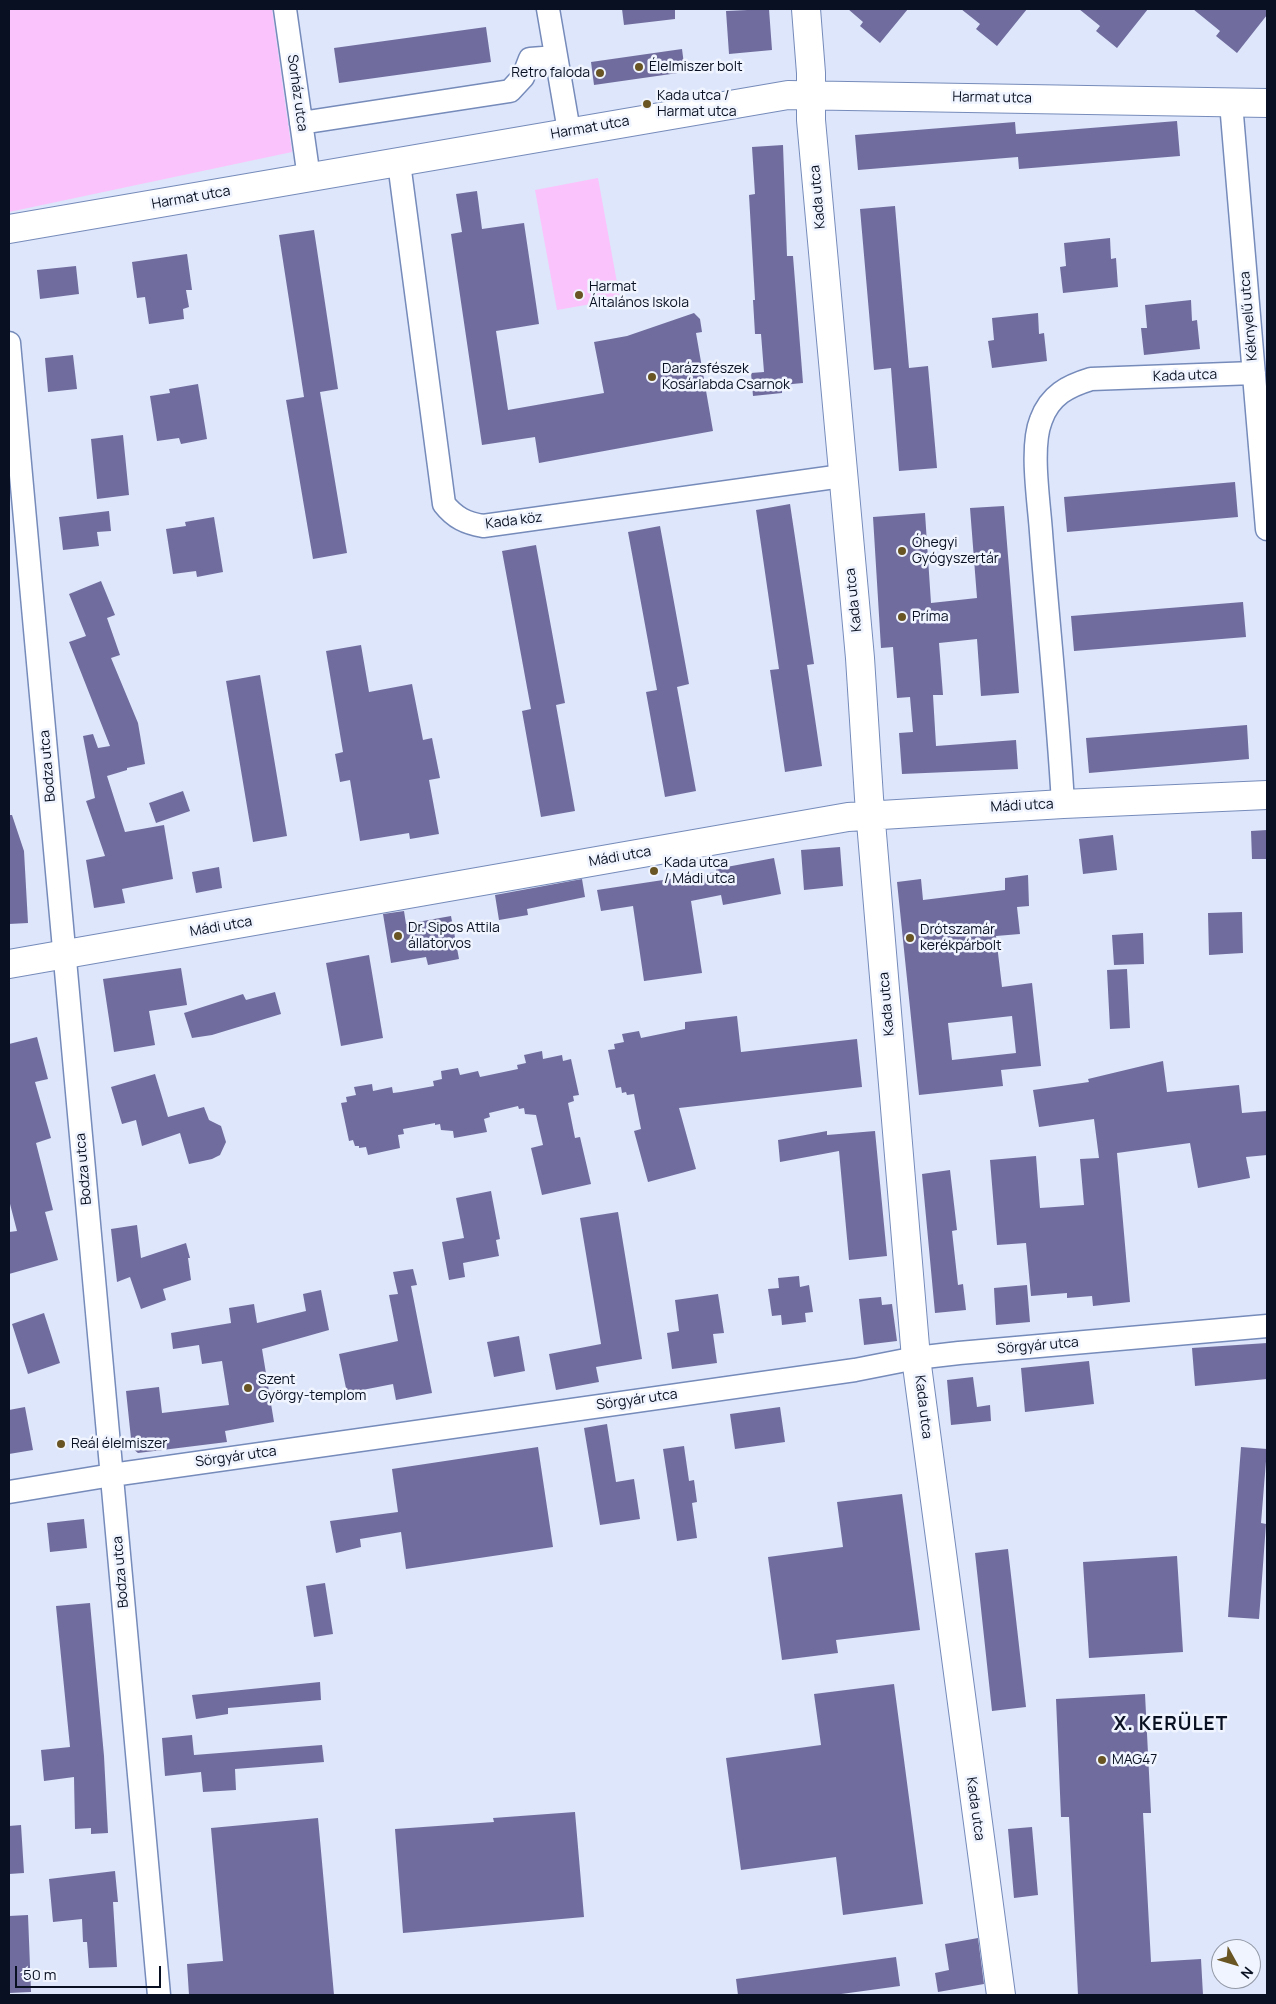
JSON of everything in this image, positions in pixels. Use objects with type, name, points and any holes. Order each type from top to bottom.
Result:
[{"type":"street","name":"Sorház utca","points":[[285,9],[309,178]]},
{"type":"street","points":[[548,9],[569,131]]},
{"type":"street","name":"Kada utca","points":[[806,9],[812,96],[811,120],[860,658],[870,816],[916,1358],[1001,1995]]},
{"type":"street","points":[[301,123],[510,91],[524,77],[530,60],[556,57]]},
{"type":"street","name":"Harmat utca","points":[[9,229],[399,163],[569,131],[788,95],[1267,103]]},
{"type":"street","name":"Kéknyelű utca","points":[[1232,103],[1267,529]]},
{"type":"street","name":"Kada köz","points":[[399,163],[444,504],[453,515],[467,523],[482,526],[842,476]]},
{"type":"street","name":"Bodza utca","points":[[9,343],[159,1995]]},
{"type":"street","name":"Kada utca","points":[[1063,804],[1039,500],[1036,435],[1041,418],[1051,401],[1070,385],[1091,379],[1254,374]]},
{"type":"street","name":"Mádi utca","points":[[9,964],[848,817],[1063,804],[1267,795]]},
{"type":"street","name":"Sörgyár utca","points":[[9,1492],[112,1475],[855,1370],[916,1358],[1267,1326]]},
{"type":"shaded area","points":[[9,9],[272,9],[292,152],[9,212]]},
{"type":"shaded area","points":[[598,178],[620,299],[557,310],[535,190]]},
{"type":"building","points":[[622,9],[675,9],[675,19],[624,25]]},
{"type":"building","points":[[769,9],[772,50],[729,54],[726,11]]},
{"type":"building","points":[[848,9],[908,9],[880,43],[860,26],[863,22]]},
{"type":"building","points":[[961,9],[1027,9],[997,46],[976,29],[980,24]]},
{"type":"building","points":[[1079,9],[1148,9],[1117,48],[1096,31],[1100,26]]},
{"type":"building","points":[[1193,9],[1267,9],[1267,15],[1237,53],[1216,36],[1220,31]]},
{"type":"building","points":[[486,27],[491,62],[339,83],[334,48]]},
{"type":"building","points":[[682,49],[685,72],[594,85],[591,62]]},
{"type":"building","points":[[1177,121],[1180,156],[1019,169],[1018,157],[858,170],[855,135],[1015,122],[1016,134]]},
{"type":"building","points":[[783,145],[787,256],[793,256],[803,383],[782,385],[782,393],[753,396],[751,373],[764,372],[761,334],[755,334],[753,300],[755,300],[749,195],[755,194],[752,147]]},
{"type":"building","points":[[477,191],[482,229],[524,223],[539,324],[496,331],[508,410],[604,393],[594,342],[627,336],[694,313],[700,319],[702,332],[696,333],[713,431],[539,463],[535,437],[482,445],[451,234],[462,232],[456,194]]},
{"type":"building","points":[[895,206],[909,368],[928,366],[937,468],[899,471],[891,368],[874,370],[860,209]]},
{"type":"building","points":[[314,230],[338,389],[320,392],[347,553],[313,559],[286,400],[304,397],[279,235]]},
{"type":"building","points":[[1110,238],[1111,259],[1116,258],[1118,287],[1063,293],[1060,267],[1066,266],[1064,243]]},
{"type":"building","points":[[187,254],[192,290],[186,290],[189,307],[183,309],[184,319],[149,324],[145,297],[137,298],[132,262]]},
{"type":"building","points":[[76,266],[79,294],[40,299],[37,270]]},
{"type":"building","points":[[1191,300],[1192,321],[1197,320],[1200,349],[1144,355],[1141,328],[1147,328],[1145,305]]},
{"type":"building","points":[[1038,313],[1039,334],[1044,333],[1047,361],[992,368],[988,341],[994,340],[992,318]]},
{"type":"building","points":[[73,355],[77,389],[48,392],[45,358]]},
{"type":"building","points":[[198,384],[207,439],[181,444],[179,438],[157,441],[150,396],[170,393],[169,389]]},
{"type":"building","points":[[123,435],[129,495],[97,499],[91,439]]},
{"type":"building","points":[[1235,482],[1238,517],[1067,532],[1064,497]]},
{"type":"building","points":[[790,504],[814,664],[807,665],[822,766],[785,772],[770,670],[779,669],[756,510]]},
{"type":"building","points":[[1004,506],[1019,693],[981,696],[977,639],[939,643],[943,695],[933,695],[936,746],[1016,740],[1018,769],[902,774],[899,733],[913,732],[910,697],[897,698],[893,647],[881,648],[873,517],[925,513],[931,603],[977,598],[970,508]]},
{"type":"building","points":[[109,511],[111,531],[97,532],[99,546],[63,550],[59,517]]},
{"type":"building","points":[[214,517],[223,572],[197,577],[196,571],[173,574],[166,529],[186,526],[185,522]]},
{"type":"building","points":[[660,526],[689,684],[677,687],[696,791],[665,797],[646,692],[657,690],[628,532]]},
{"type":"building","points":[[536,545],[565,703],[556,705],[575,811],[541,817],[522,711],[531,709],[502,551]]},
{"type":"building","points":[[101,581],[115,615],[107,618],[120,655],[111,658],[138,723],[145,764],[127,768],[127,770],[107,776],[125,832],[164,825],[173,879],[122,889],[125,903],[94,908],[86,860],[105,856],[86,801],[95,798],[83,736],[93,734],[98,748],[110,746],[69,642],[86,636],[69,594]]},
{"type":"building","points":[[1243,602],[1246,637],[1074,651],[1071,616]]},
{"type":"building","points":[[361,645],[369,692],[412,684],[423,740],[432,738],[440,778],[429,780],[439,834],[410,839],[409,833],[360,841],[350,780],[340,782],[335,754],[343,752],[326,651]]},
{"type":"building","points":[[260,675],[287,836],[253,842],[226,681]]},
{"type":"building","points":[[1247,725],[1249,759],[1089,773],[1086,738]]},
{"type":"building","points":[[183,791],[190,811],[156,823],[149,803]]},
{"type":"building","points":[[9,815],[12,815],[24,851],[28,923],[9,924]]},
{"type":"building","points":[[1267,830],[1267,859],[1252,859],[1251,831]]},
{"type":"building","points":[[1113,835],[1117,870],[1083,874],[1079,839]]},
{"type":"building","points":[[840,847],[843,886],[804,890],[801,850]]},
{"type":"building","points":[[774,858],[781,894],[723,905],[721,895],[691,901],[702,973],[644,981],[633,906],[601,911],[597,890],[716,872],[716,869]]},
{"type":"building","points":[[219,867],[222,888],[196,893],[192,872]]},
{"type":"building","points":[[1028,875],[1029,906],[1017,907],[1020,934],[996,936],[1002,987],[1032,983],[1041,1066],[1001,1070],[1003,1086],[919,1095],[897,882],[921,879],[923,900],[1005,890],[1005,878]],"holes":[[[1012,1016],[1016,1053],[952,1060],[948,1023]]]},
{"type":"building","points":[[582,879],[585,897],[527,909],[528,915],[499,920],[495,895]]},
{"type":"building","points":[[404,911],[406,924],[451,916],[459,959],[428,965],[426,957],[391,963],[383,914]]},
{"type":"building","points":[[1242,912],[1243,953],[1209,955],[1208,913]]},
{"type":"building","points":[[1143,933],[1144,964],[1114,965],[1112,935]]},
{"type":"building","points":[[369,955],[383,1038],[341,1046],[326,963]]},
{"type":"building","points":[[181,968],[187,1005],[149,1011],[155,1045],[114,1052],[103,979]]},
{"type":"building","points":[[1127,969],[1130,1028],[1110,1029],[1107,970]]},
{"type":"building","points":[[275,992],[281,1014],[212,1035],[192,1038],[184,1013],[243,994],[246,1000]]},
{"type":"building","points":[[737,1016],[741,1052],[857,1039],[862,1087],[679,1108],[696,1169],[648,1182],[634,1131],[641,1129],[634,1094],[627,1095],[626,1092],[622,1093],[621,1087],[616,1088],[608,1050],[615,1049],[614,1044],[624,1042],[622,1034],[639,1031],[641,1038],[685,1029],[685,1022]]},
{"type":"building","points":[[37,1037],[48,1079],[35,1082],[51,1138],[36,1143],[53,1210],[45,1212],[58,1260],[9,1274],[9,1232],[17,1231],[9,1200],[9,1044]]},
{"type":"building","points":[[542,1051],[543,1059],[562,1055],[563,1061],[571,1059],[579,1095],[573,1096],[574,1101],[568,1103],[575,1138],[580,1137],[591,1184],[542,1195],[531,1148],[543,1145],[536,1115],[525,1114],[524,1108],[519,1109],[518,1106],[489,1113],[490,1117],[484,1119],[487,1132],[454,1138],[453,1131],[441,1130],[440,1124],[435,1125],[435,1123],[403,1129],[404,1134],[398,1135],[400,1148],[368,1155],[366,1147],[359,1148],[359,1146],[355,1146],[353,1140],[349,1141],[341,1103],[347,1102],[346,1097],[356,1095],[354,1087],[372,1084],[373,1091],[392,1087],[393,1093],[434,1086],[433,1081],[442,1079],[441,1071],[458,1068],[460,1075],[478,1071],[480,1077],[518,1069],[517,1065],[526,1063],[524,1055]]},
{"type":"building","points":[[1163,1061],[1167,1092],[1239,1085],[1242,1113],[1267,1111],[1267,1155],[1246,1157],[1250,1178],[1198,1188],[1190,1143],[1117,1153],[1130,1302],[1093,1306],[1092,1296],[1067,1298],[1067,1293],[1031,1296],[1026,1243],[997,1245],[990,1160],[1036,1156],[1040,1208],[1084,1205],[1080,1159],[1099,1158],[1094,1119],[1039,1127],[1033,1090],[1089,1082],[1088,1079]]},
{"type":"building","points":[[155,1074],[168,1117],[204,1107],[209,1120],[221,1126],[226,1142],[220,1155],[212,1159],[189,1164],[180,1133],[142,1146],[136,1120],[122,1124],[111,1087]]},
{"type":"building","points":[[827,1131],[827,1135],[875,1131],[887,1256],[849,1260],[839,1151],[780,1162],[778,1140]]},
{"type":"building","points":[[950,1170],[957,1230],[952,1231],[958,1285],[963,1284],[966,1310],[935,1313],[922,1174]]},
{"type":"building","points":[[491,1191],[500,1239],[496,1240],[499,1256],[463,1263],[465,1277],[449,1280],[442,1242],[464,1238],[456,1198]]},
{"type":"building","points":[[618,1212],[642,1359],[596,1367],[599,1382],[556,1390],[549,1354],[601,1344],[580,1218]]},
{"type":"building","points":[[137,1225],[141,1258],[186,1243],[190,1258],[188,1258],[191,1280],[163,1289],[166,1300],[141,1309],[130,1277],[117,1282],[111,1229]]},
{"type":"building","points":[[413,1269],[417,1285],[411,1286],[432,1393],[396,1400],[393,1384],[347,1393],[339,1354],[398,1341],[389,1295],[398,1294],[393,1272]]},
{"type":"building","points":[[799,1276],[800,1287],[809,1285],[813,1312],[805,1313],[806,1322],[782,1325],[781,1315],[772,1316],[768,1289],[779,1288],[778,1278]]},
{"type":"building","points":[[1027,1285],[1030,1322],[996,1325],[994,1288]]},
{"type":"building","points":[[321,1290],[329,1330],[262,1349],[274,1422],[225,1431],[227,1442],[138,1453],[132,1448],[126,1391],[159,1387],[162,1413],[229,1405],[222,1361],[202,1364],[199,1345],[173,1349],[171,1333],[231,1323],[229,1308],[254,1304],[257,1323],[306,1311],[303,1294]]},
{"type":"building","points":[[718,1294],[724,1333],[713,1334],[717,1363],[672,1369],[667,1333],[679,1331],[675,1300]]},
{"type":"building","points":[[881,1297],[882,1305],[892,1304],[897,1341],[864,1345],[859,1299]]},
{"type":"building","points":[[44,1313],[60,1363],[28,1374],[12,1324]]},
{"type":"building","points":[[519,1336],[525,1371],[494,1377],[487,1342]]},
{"type":"building","points":[[1267,1343],[1267,1379],[1195,1386],[1192,1348]]},
{"type":"building","points":[[1089,1361],[1094,1404],[1025,1412],[1021,1368]]},
{"type":"building","points":[[973,1377],[977,1407],[990,1405],[991,1421],[951,1425],[947,1380]]},
{"type":"building","points":[[25,1407],[33,1450],[9,1454],[9,1410]]},
{"type":"building","points":[[780,1407],[785,1442],[735,1449],[730,1414]]},
{"type":"building","points":[[607,1424],[616,1482],[634,1479],[640,1519],[600,1525],[584,1428]]},
{"type":"building","points":[[684,1446],[689,1481],[694,1480],[697,1502],[692,1503],[697,1538],[677,1541],[663,1449]]},
{"type":"building","points":[[538,1447],[553,1547],[406,1569],[401,1532],[360,1539],[361,1547],[336,1553],[330,1521],[398,1512],[392,1469]]},
{"type":"building","points":[[1241,1447],[1267,1449],[1261,1523],[1266,1524],[1259,1619],[1228,1617]]},
{"type":"building","points":[[902,1494],[920,1630],[836,1640],[838,1653],[782,1660],[768,1557],[843,1547],[837,1502]]},
{"type":"building","points":[[84,1519],[87,1548],[50,1552],[47,1523]]},
{"type":"building","points":[[1008,1549],[1026,1707],[992,1711],[975,1553]]},
{"type":"building","points":[[1177,1556],[1183,1652],[1089,1658],[1083,1562]]},
{"type":"building","points":[[325,1583],[333,1634],[314,1637],[306,1586]]},
{"type":"building","points":[[90,1603],[104,1756],[108,1833],[91,1834],[91,1828],[75,1829],[74,1777],[44,1781],[41,1750],[70,1747],[56,1606]]},
{"type":"building","points":[[320,1682],[321,1700],[228,1708],[228,1714],[196,1719],[192,1695]]},
{"type":"building","points":[[894,1684],[923,1904],[843,1915],[836,1857],[741,1870],[726,1758],[821,1745],[814,1694]]},
{"type":"building","points":[[1145,1694],[1151,1813],[1143,1813],[1151,1962],[1201,1959],[1203,1995],[1078,1995],[1069,1817],[1061,1817],[1056,1699]]},
{"type":"building","points":[[192,1735],[194,1755],[322,1745],[324,1762],[235,1769],[236,1790],[203,1792],[201,1772],[165,1776],[162,1738]]},
{"type":"building","points":[[575,1812],[584,1917],[403,1933],[395,1829],[494,1822],[493,1818]]},
{"type":"building","points":[[318,1818],[334,1995],[189,1995],[187,1964],[223,1961],[211,1828]]},
{"type":"building","points":[[21,1825],[24,1873],[9,1874],[9,1826]]},
{"type":"building","points":[[1032,1827],[1038,1895],[1014,1898],[1008,1829]]},
{"type":"building","points":[[115,1871],[118,1902],[113,1902],[117,1967],[89,1968],[87,1942],[83,1942],[82,1919],[53,1922],[49,1879]]},
{"type":"building","points":[[28,1915],[31,1992],[9,1993],[9,1916]]},
{"type":"building","points":[[978,1938],[984,1984],[938,1992],[935,1973],[949,1970],[945,1944]]},
{"type":"building","points":[[896,1957],[900,1986],[834,1995],[738,1995],[736,1979]]},
{"type":"place","name":"Élelmiszer bolt","points":[[639,67]]},
{"type":"place","name":"Retro faloda","points":[[600,73]]},
{"type":"place","name":"Kada utca / Harmat utca","points":[[647,104]]},
{"type":"place","name":"Harmat Általános Iskola","points":[[579,295]]},
{"type":"place","name":"Darázsfészek Kosárlabda Csarnok","points":[[652,377]]},
{"type":"place","name":"Óhegyi Gyógyszertár","points":[[902,551]]},
{"type":"place","name":"Príma","points":[[902,617]]},
{"type":"place","name":"Kada utca / Mádi utca","points":[[654,871]]},
{"type":"place","name":"Dr. Sipos Attila állatorvos","points":[[398,936]]},
{"type":"place","name":"Drótszamár kerékpárbolt","points":[[910,938]]},
{"type":"place","name":"Szent György-templom","points":[[248,1388]]},
{"type":"place","name":"Reál élelmiszer","points":[[61,1444]]},
{"type":"place","name":"MAG47","points":[[1102,1760]]},
{"type":"district","name":"X. KERÜLET","points":[[1171,1725]]}]
